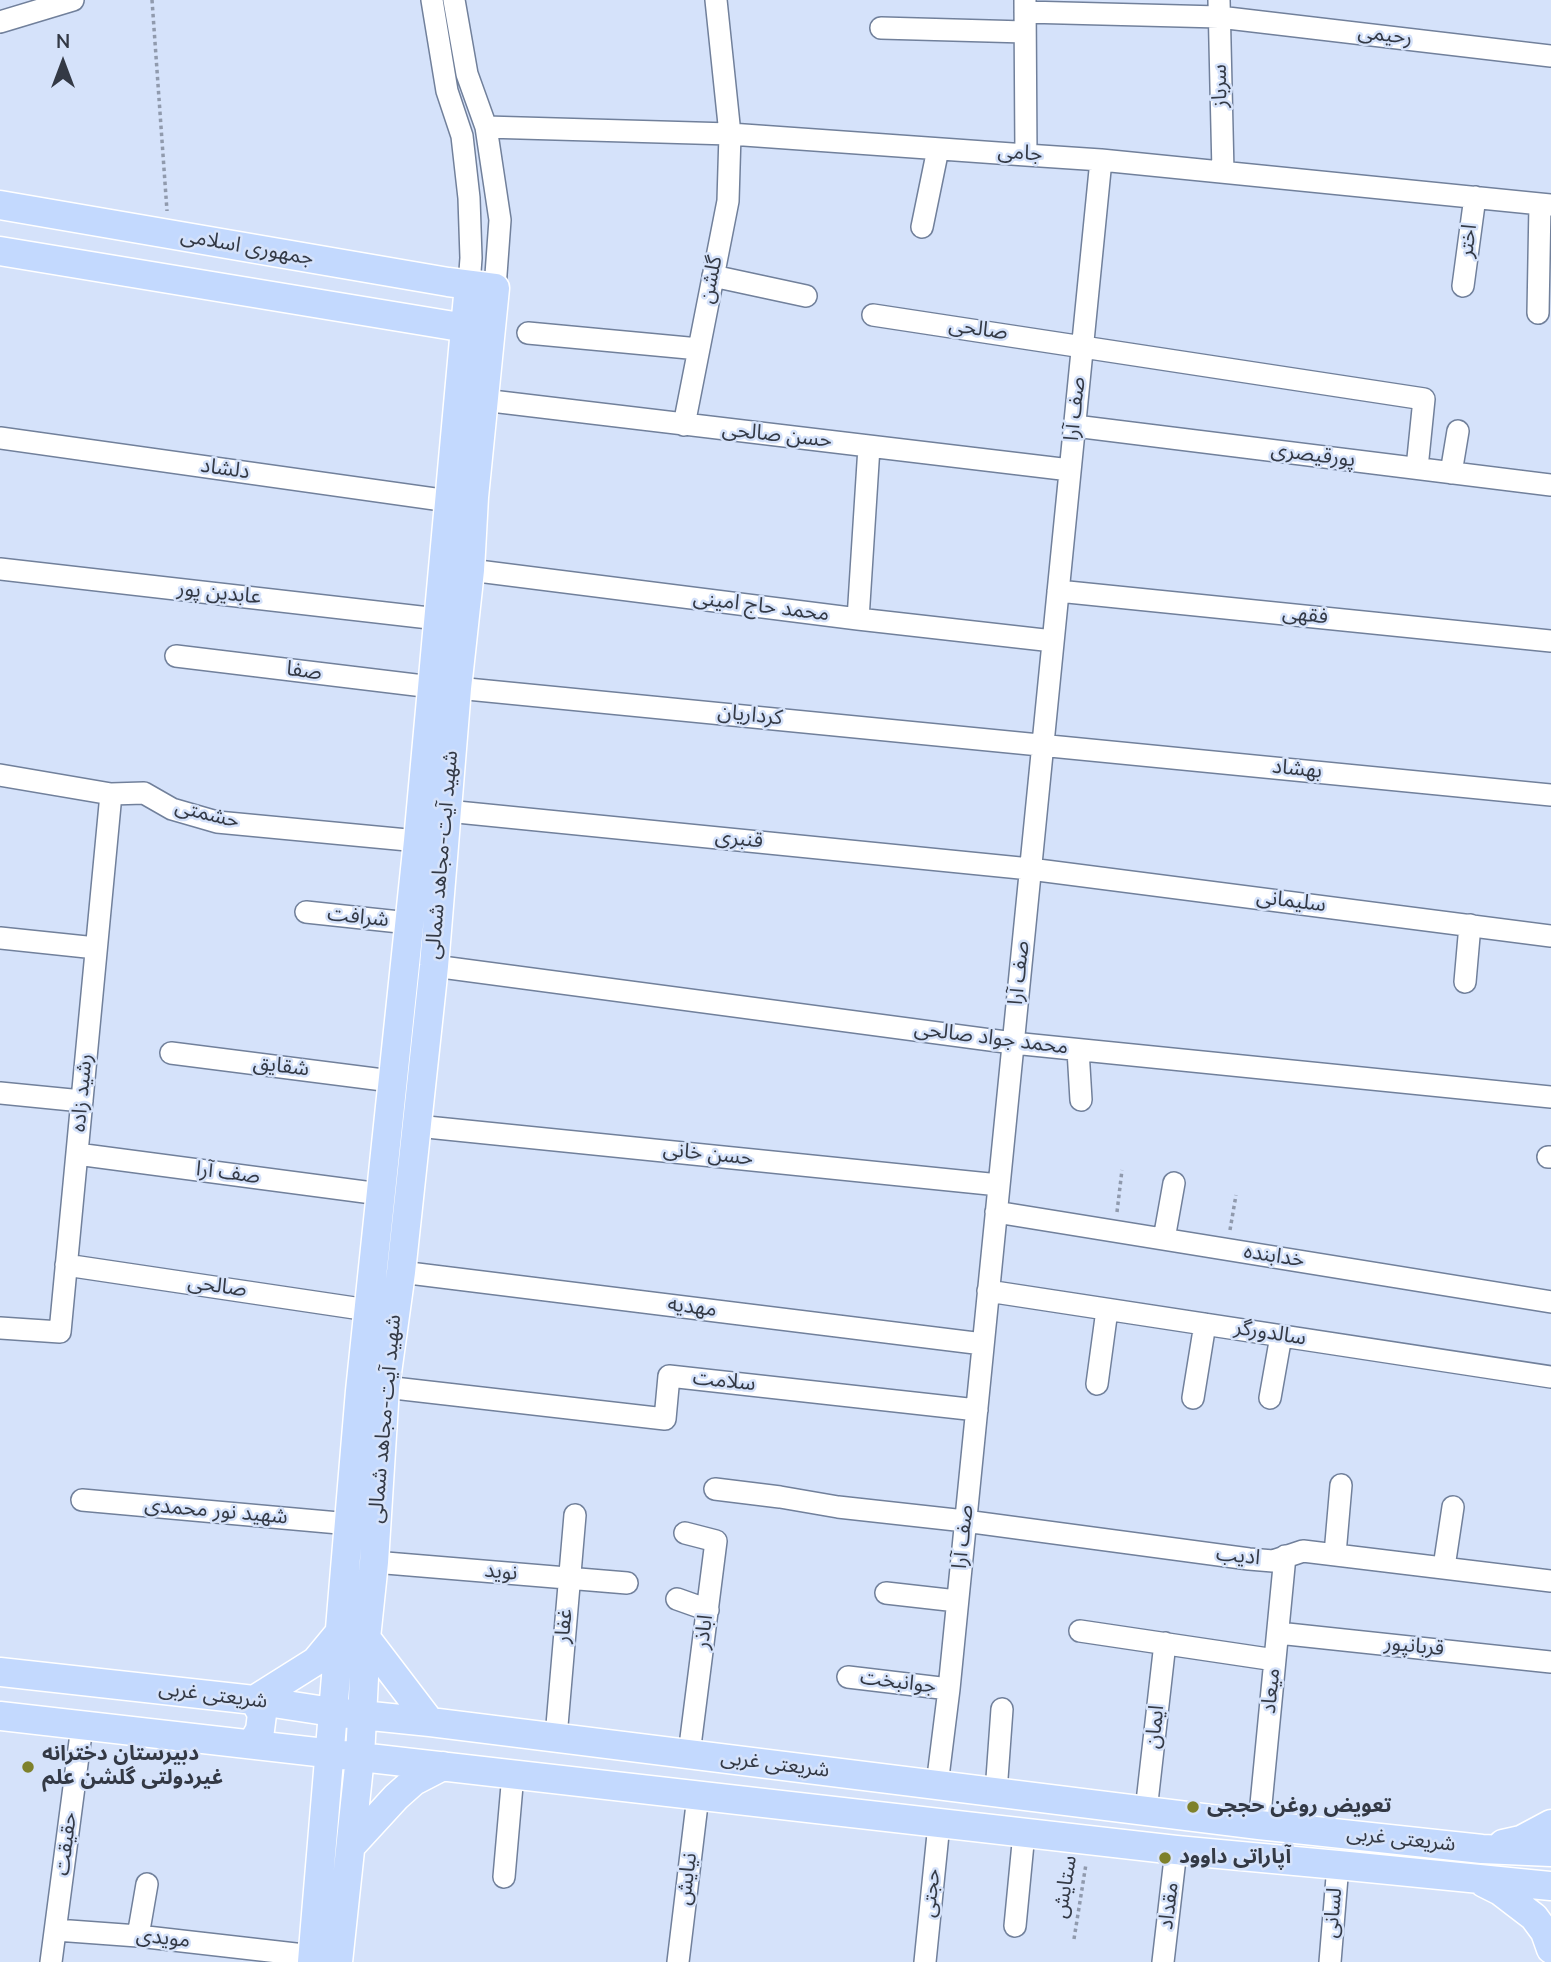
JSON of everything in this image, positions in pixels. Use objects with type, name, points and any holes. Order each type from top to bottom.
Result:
[{"type":"main road","name":"جمهوری اسلامی","points":[[0,205],[482,287]]},
{"type":"main road","points":[[11,253],[28,210]]},
{"type":"main road","name":"جمهوری اسلامی","points":[[11,253],[478,328]]},
{"type":"main road","name":"شهید آیت-مجاهد شمالی","points":[[357,1600],[374,1562],[385,1387],[401,1272],[434,966],[447,811],[445,688],[439,619],[449,501],[478,328],[482,287]]},
{"type":"main road","name":"شهید آیت-مجاهد شمالی","points":[[321,1960],[332,1712],[353,1635],[357,1600],[350,1524],[368,1310],[418,841],[445,688],[470,570],[483,400],[478,328]]},
{"type":"main road","name":"شهید آیت-مجاهد شمالی","points":[[321,1960],[351,1846],[360,1757],[362,1714],[353,1635]]},
{"type":"main road","points":[[252,1744],[260,1730],[262,1714],[254,1700],[353,1635],[430,1722]]},
{"type":"main road","name":"شریعتی غربی","points":[[0,1672],[254,1700],[332,1712],[1259,1825],[1482,1849],[1551,1852]]},
{"type":"main road","name":"شریعتی غربی","points":[[0,1716],[1090,1841],[1551,1886]]},
{"type":"main road","points":[[351,1846],[414,1781],[443,1766]]},
{"type":"main road","points":[[1482,1849],[1521,1840],[1551,1824]]},
{"type":"main road","points":[[1476,1879],[1500,1891],[1534,1917],[1545,1932],[1551,1949]]},
{"type":"street","points":[[0,22],[73,0]]},
{"type":"street","name":"شهید آیت-مجاهد شمالی","points":[[432,0],[447,91],[462,136],[468,185],[471,258],[482,287]]},
{"type":"street","name":"شهید آیت-مجاهد شمالی","points":[[454,0],[467,75],[486,127],[500,220],[482,287]]},
{"type":"street","name":"گلشن","points":[[684,425],[728,201],[730,134],[716,0]]},
{"type":"street","name":"رحیمی","points":[[881,28],[1025,15],[1219,8],[1551,56]]},
{"type":"street","name":"سرباز","points":[[1219,8],[1223,172]]},
{"type":"street","points":[[1025,15],[1026,155]]},
{"type":"street","name":"جامی","points":[[486,127],[730,134],[1101,160],[1546,204]]},
{"type":"street","points":[[922,227],[938,149]]},
{"type":"street","name":"صف آرا","points":[[937,1785],[949,1689],[1101,160]]},
{"type":"street","name":"اختر","points":[[1463,286],[1475,197]]},
{"type":"street","points":[[1538,313],[1546,204]]},
{"type":"street","points":[[713,276],[806,296]]},
{"type":"street","name":"صالحی","points":[[873,315],[1424,399],[1417,468]]},
{"type":"street","points":[[528,333],[699,349]]},
{"type":"street","name":"حسن صالحی","points":[[483,400],[1070,470]]},
{"type":"street","name":"پورقیصری","points":[[1075,426],[1551,485]]},
{"type":"street","points":[[1451,473],[1458,431]]},
{"type":"street","name":"دلشاد","points":[[0,438],[449,501]]},
{"type":"street","points":[[858,620],[869,447]]},
{"type":"street","name":"عابدین پور","points":[[0,569],[439,619]]},
{"type":"street","name":"محمد حاج امینی","points":[[470,570],[858,620],[1053,641]]},
{"type":"street","name":"فقهی","points":[[1058,591],[1551,641]]},
{"type":"street","name":"صفا","points":[[176,656],[445,688]]},
{"type":"street","name":"کرداریان","points":[[445,688],[1043,744]]},
{"type":"street","name":"بهشاد","points":[[1043,744],[1551,795]]},
{"type":"street","name":"حشمتی","points":[[0,775],[111,794],[144,793],[172,808],[217,822],[418,841]]},
{"type":"street","name":"رشید زاده","points":[[0,1328],[60,1332],[111,794]]},
{"type":"street","name":"قنبری","points":[[447,811],[1031,869]]},
{"type":"street","name":"سلیمانی","points":[[1031,869],[1551,936]]},
{"type":"street","name":"شرافت","points":[[306,912],[409,923]]},
{"type":"street","points":[[1465,982],[1470,925]]},
{"type":"street","points":[[0,938],[96,948]]},
{"type":"street","name":"محمد جواد صالحی","points":[[434,966],[1013,1043],[1551,1097]]},
{"type":"street","points":[[1078,1050],[1081,1100]]},
{"type":"street","name":"شقایق","points":[[171,1053],[391,1081]]},
{"type":"street","points":[[0,1093],[82,1101]]},
{"type":"street","name":"حسن خانی","points":[[417,1126],[999,1185]]},
{"type":"street","name":"صف آرا","points":[[77,1154],[380,1194]]},
{"type":"street","points":[[1164,1239],[1174,1183]]},
{"type":"street","name":"خدابنده","points":[[996,1212],[1551,1302]]},
{"type":"street","name":"صالحی","points":[[66,1265],[368,1310]]},
{"type":"street","name":"مهدیه","points":[[401,1272],[983,1344]]},
{"type":"street","name":"سالدورگر","points":[[988,1292],[1551,1377]]},
{"type":"street","points":[[1097,1384],[1107,1310]]},
{"type":"street","points":[[1194,1398],[1205,1324]]},
{"type":"street","points":[[1270,1398],[1281,1336]]},
{"type":"street","name":"سلامت","points":[[385,1387],[664,1419],[669,1376],[977,1410]]},
{"type":"street","points":[[1335,1554],[1341,1485]]},
{"type":"street","name":"ادیب","points":[[715,1489],[1249,1559],[1273,1561],[1303,1551],[1551,1581]]},
{"type":"street","name":"شهید نور محمدی","points":[[82,1500],[350,1524]]},
{"type":"street","points":[[1444,1567],[1453,1507]]},
{"type":"street","name":"غفار","points":[[556,1738],[575,1515]]},
{"type":"street","name":"اباذر","points":[[685,1533],[716,1541],[689,1754]]},
{"type":"street","name":"میعاد","points":[[1259,1825],[1285,1556]]},
{"type":"street","name":"نوید","points":[[374,1562],[627,1583]]},
{"type":"street","points":[[886,1593],[957,1601]]},
{"type":"street","points":[[677,1599],[708,1610]]},
{"type":"street","points":[[1080,1631],[1275,1660]]},
{"type":"street","name":"قربانپور","points":[[1278,1633],[1551,1662]]},
{"type":"street","name":"ایمان","points":[[1146,1811],[1165,1643]]},
{"type":"street","name":"جوانبخت","points":[[848,1677],[949,1689]]},
{"type":"street","points":[[996,1792],[1002,1709]]},
{"type":"street","name":"حقیقت","points":[[51,1962],[82,1726]]},
{"type":"street","points":[[504,1877],[513,1774]]},
{"type":"street","name":"نیایش","points":[[678,1962],[698,1796]]},
{"type":"street","name":"حجتی","points":[[925,1962],[939,1824]]},
{"type":"street","points":[[1015,1926],[1024,1833]]},
{"type":"street","name":"مقداد","points":[[1163,1962],[1177,1850]]},
{"type":"street","name":"لسانی","points":[[1330,1962],[1338,1864]]},
{"type":"street","points":[[138,1936],[147,1884]]},
{"type":"street","name":"مویدی","points":[[55,1930],[138,1936],[321,1960]]},
{"type":"path","points":[[152,0],[168,234]]},
{"type":"path","points":[[1115,1231],[1122,1170]]},
{"type":"path","points":[[1228,1249],[1236,1195]]},
{"type":"path","name":"ستایش","points":[[1074,1939],[1090,1841]]},
{"type":"place","name":"دبیرستان دخترانه غیردولتی گلشن علم","points":[[28,1767]]},
{"type":"place","name":"تعویض روغن حججی","points":[[1193,1807]]},
{"type":"place","name":"آپاراتی داوود","points":[[1165,1858]]}]
